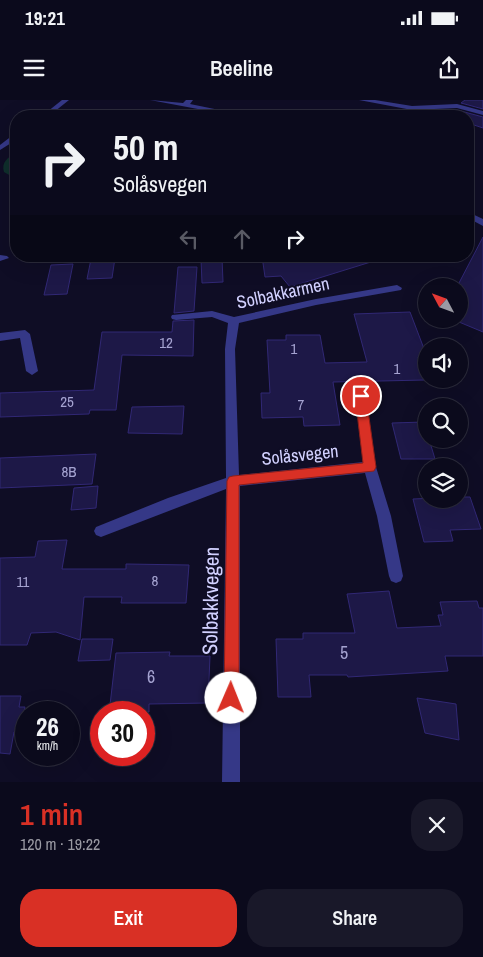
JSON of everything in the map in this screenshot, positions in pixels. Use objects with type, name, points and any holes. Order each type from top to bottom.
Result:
[{"type":"street","points":[[53,110],[66,100]]},
{"type":"street","points":[[154,100],[187,103],[218,110]]},
{"type":"street","points":[[362,100],[412,108],[458,103],[483,113]]},
{"type":"street","name":"Solbakkarmen","points":[[176,317],[212,314],[234,321],[329,299],[397,288]]},
{"type":"street","name":"Solbakkvegen","points":[[231,782],[233,481],[230,349],[234,321]]},
{"type":"street","points":[[0,337],[25,334],[32,371]]},
{"type":"street","points":[[361,396],[370,467],[384,516],[396,576]]},
{"type":"street","name":"Solåsvegen","points":[[233,481],[370,467]]},
{"type":"street","points":[[101,531],[173,502],[233,481]]},
{"type":"green space","points":[[10,156],[10,176],[4,172],[3,169]]},
{"type":"building","points":[[465,100],[483,100],[483,109],[461,103]]},
{"type":"building","points":[[474,115],[483,117],[483,128],[474,125]]},
{"type":"building","points":[[483,237],[483,332],[468,326],[468,278],[462,278],[470,262],[474,262],[474,254]]},
{"type":"building","points":[[90,262],[114,262],[112,278],[87,279]]},
{"type":"building","points":[[201,262],[222,262],[223,282],[202,283]]},
{"type":"building","points":[[263,262],[371,262],[290,287],[281,276],[265,277]]},
{"type":"building","points":[[73,264],[67,294],[44,295],[51,265]]},
{"type":"building","points":[[178,267],[197,267],[194,311],[174,313]]},
{"type":"building","points":[[410,312],[420,338],[418,338],[418,380],[333,382],[340,425],[304,426],[303,417],[262,418],[261,393],[270,393],[267,340],[286,340],[286,335],[320,335],[325,363],[367,362],[354,314]]},
{"type":"building","points":[[194,320],[193,356],[122,355],[116,410],[90,410],[89,414],[0,417],[0,393],[94,390],[102,332],[172,332],[173,321]]},
{"type":"building","points":[[184,406],[182,434],[128,433],[132,407]]},
{"type":"building","points":[[418,422],[418,448],[432,448],[435,458],[401,459],[392,423]]},
{"type":"building","points":[[96,454],[92,484],[0,488],[0,458]]},
{"type":"building","points":[[98,486],[96,508],[71,510],[74,488]]},
{"type":"building","points":[[468,497],[470,497],[481,529],[450,530],[453,541],[424,542],[413,499],[418,499],[418,508],[468,508]]},
{"type":"building","points":[[67,540],[62,569],[126,569],[126,564],[189,565],[186,603],[121,603],[122,597],[84,597],[80,640],[56,632],[31,633],[27,645],[0,645],[0,558],[35,557],[38,541]]},
{"type":"building","points":[[389,591],[397,628],[441,626],[438,615],[443,615],[440,602],[477,601],[479,608],[483,608],[483,656],[445,656],[448,671],[348,677],[347,675],[309,675],[311,697],[278,697],[276,639],[303,639],[303,633],[355,633],[347,594]]},
{"type":"building","points":[[82,639],[113,639],[110,660],[78,661]]},
{"type":"building","points":[[170,652],[169,656],[210,656],[208,703],[155,704],[155,701],[110,701],[116,653]]},
{"type":"building","points":[[0,696],[21,696],[20,701],[15,701],[15,732],[10,754],[0,753]]},
{"type":"building","points":[[417,698],[456,704],[459,740],[425,733]]},
{"type":"route","points":[[231,698],[233,481],[370,467],[361,396]]}]
